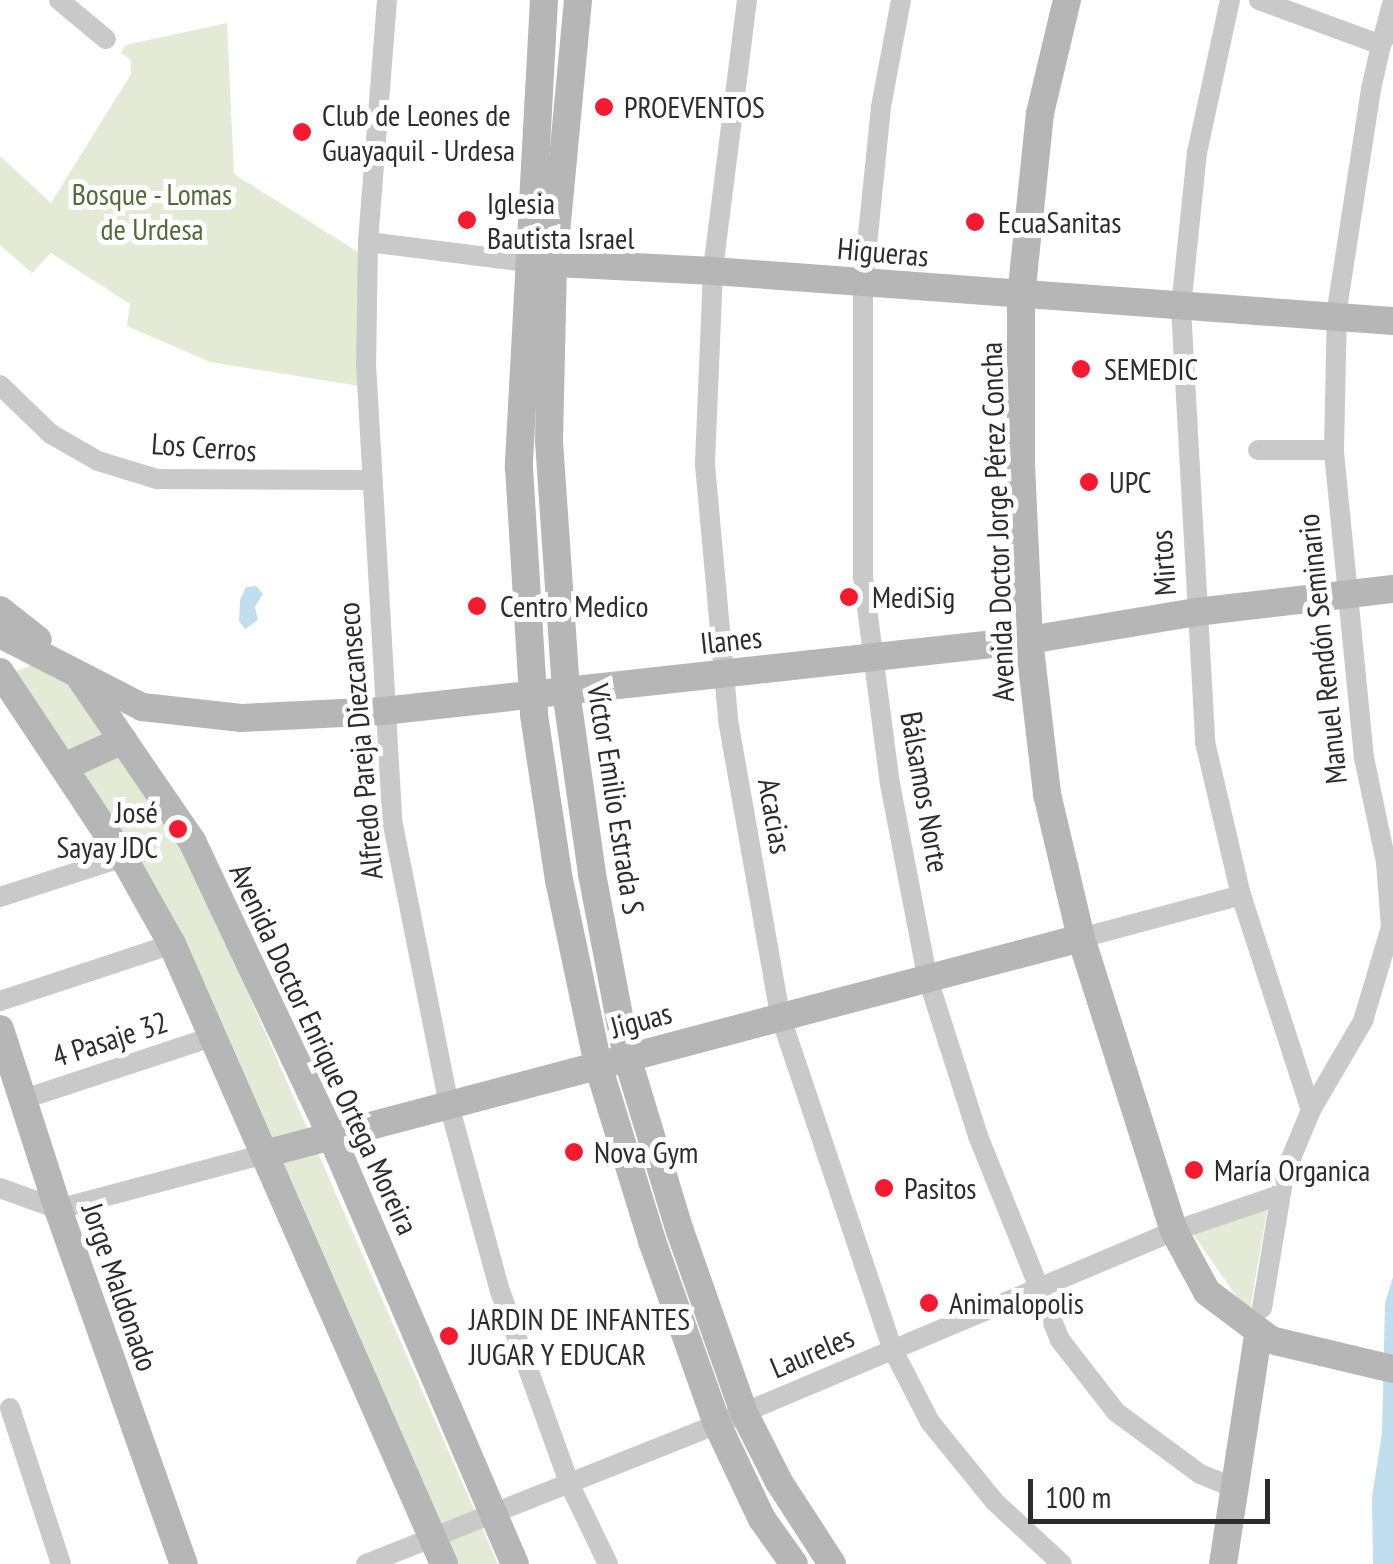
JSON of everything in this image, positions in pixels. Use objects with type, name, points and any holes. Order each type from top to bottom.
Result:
[{"type":"main road","name":"Víctor Emilio Estrada S","points":[[544,0],[540,263],[551,466],[566,691],[592,874],[627,1057],[680,1232],[744,1412],[778,1482],[832,1564]]},
{"type":"main road","name":"Víctor Emilio Estrada S","points":[[578,0],[571,83],[540,263],[518,467],[532,695],[559,880],[598,1065],[652,1241],[717,1424],[762,1520],[794,1564]]},
{"type":"main road","name":"Avenida Doctor Jorge Pérez Concha","points":[[1067,0],[1040,113],[1021,296],[1021,464],[1029,640],[1047,794],[1081,938],[1174,1232],[1206,1292],[1333,1355],[1393,1368]]},
{"type":"main road","points":[[541,66],[571,83]]},
{"type":"main road","name":"Higueras","points":[[540,263],[713,270],[1393,321]]},
{"type":"main road","points":[[518,467],[551,466]]},
{"type":"main road","name":"Ilanes","points":[[3,625],[80,677],[142,706],[230,718],[383,711],[723,674],[1029,640],[1196,612],[1393,589]]},
{"type":"main road","points":[[0,672],[123,857],[172,944],[444,1564]]},
{"type":"main road","name":"Avenida Doctor Enrique Ortega Moreira","points":[[80,677],[192,841],[331,1135],[515,1564]]},
{"type":"main road","points":[[64,767],[123,740],[125,717],[142,706]]},
{"type":"main road","points":[[559,880],[592,874]]},
{"type":"main road","name":"Jiguas","points":[[264,1154],[1081,938]]},
{"type":"main road","name":"Jorge Maldonado","points":[[0,1029],[179,1563]]},
{"type":"main road","points":[[652,1241],[680,1232]]},
{"type":"main road","name":"Manuel Rendón Seminario","points":[[1223,1564],[1260,1321]]},
{"type":"street","points":[[59,0],[106,39]]},
{"type":"street","name":"Alfredo Pareja Diezcanseco","points":[[386,0],[368,242],[366,364],[383,711],[406,906],[449,1104],[500,1292],[568,1483],[608,1564]]},
{"type":"street","name":"Acacias","points":[[746,0],[713,270],[705,465],[723,674],[780,1016],[893,1350],[930,1422],[994,1502],[1062,1564]]},
{"type":"street","name":"Bálsamos Norte","points":[[900,0],[881,106],[863,283],[863,577],[890,784],[927,976],[978,1136],[1036,1290],[1060,1340],[1116,1412],[1200,1474],[1233,1487]]},
{"type":"street","name":"Mirtos","points":[[1230,0],[1196,152],[1181,308],[1205,742],[1241,895],[1311,1110]]},
{"type":"street","points":[[1258,0],[1382,45],[1393,0]]},
{"type":"street","name":"Manuel Rendón Seminario","points":[[1260,1321],[1280,1195],[1311,1110],[1362,1022],[1387,961],[1392,904],[1384,816],[1346,593],[1334,450],[1337,318],[1382,45],[1393,22]]},
{"type":"street","name":"Higueras","points":[[368,242],[540,263]]},
{"type":"street","name":"Los Cerros","points":[[0,386],[51,434],[98,461],[157,479],[371,480]]},
{"type":"street","points":[[1258,450],[1334,450]]},
{"type":"street","points":[[0,897],[123,857]]},
{"type":"street","name":"Jiguas","points":[[1081,938],[1241,895]]},
{"type":"street","points":[[0,1001],[172,944]]},
{"type":"street","name":"4 Pasaje 32","points":[[24,1099],[215,1036]]},
{"type":"street","name":"Jiguas","points":[[58,1209],[264,1154]]},
{"type":"street","points":[[0,1188],[58,1209]]},
{"type":"street","name":"Laureles","points":[[366,1564],[717,1424],[1174,1232],[1280,1195]]},
{"type":"street","points":[[10,1408],[61,1564]]},
{"type":"green space","name":"Bosque - Lomas de Urdesa","points":[[227,23],[234,174],[363,255],[359,386],[210,362],[127,326],[130,304],[51,253],[32,273],[0,245],[0,156],[51,203],[131,74],[131,60],[121,53],[125,45]]},
{"type":"green space","points":[[38,663],[65,678],[193,867],[498,1564],[454,1564],[212,1003],[13,672]]},
{"type":"green space","points":[[1268,1206],[1249,1315],[1193,1234]]},
{"type":"water","points":[[256,586],[263,594],[255,607],[258,620],[245,629],[239,621],[240,600],[246,587]]},
{"type":"water","points":[[1393,1277],[1393,1564],[1373,1564],[1372,1497],[1382,1433],[1385,1303]]},
{"type":"place","name":"PROEVENTOS","points":[[604,107]]},
{"type":"place","name":"Club de Leones de Guayaquil - Urdesa","points":[[302,132]]},
{"type":"place","name":"Iglesia Bautista Israel","points":[[467,220]]},
{"type":"place","name":"EcuaSanitas","points":[[975,222]]},
{"type":"place","name":"SEMEDIC","points":[[1081,369]]},
{"type":"place","name":"UPC","points":[[1089,482]]},
{"type":"place","name":"MediSig","points":[[849,597]]},
{"type":"place","name":"Centro Medico","points":[[477,606]]},
{"type":"place","name":"José Sayay JDC","points":[[178,829]]},
{"type":"place","name":"Nova Gym","points":[[574,1152]]},
{"type":"place","name":"María Organica","points":[[1194,1170]]},
{"type":"place","name":"Pasitos","points":[[884,1188]]},
{"type":"place","name":"Animalopolis","points":[[929,1303]]},
{"type":"place","name":"JARDIN DE INFANTES JUGAR Y EDUCAR","points":[[449,1336]]}]
